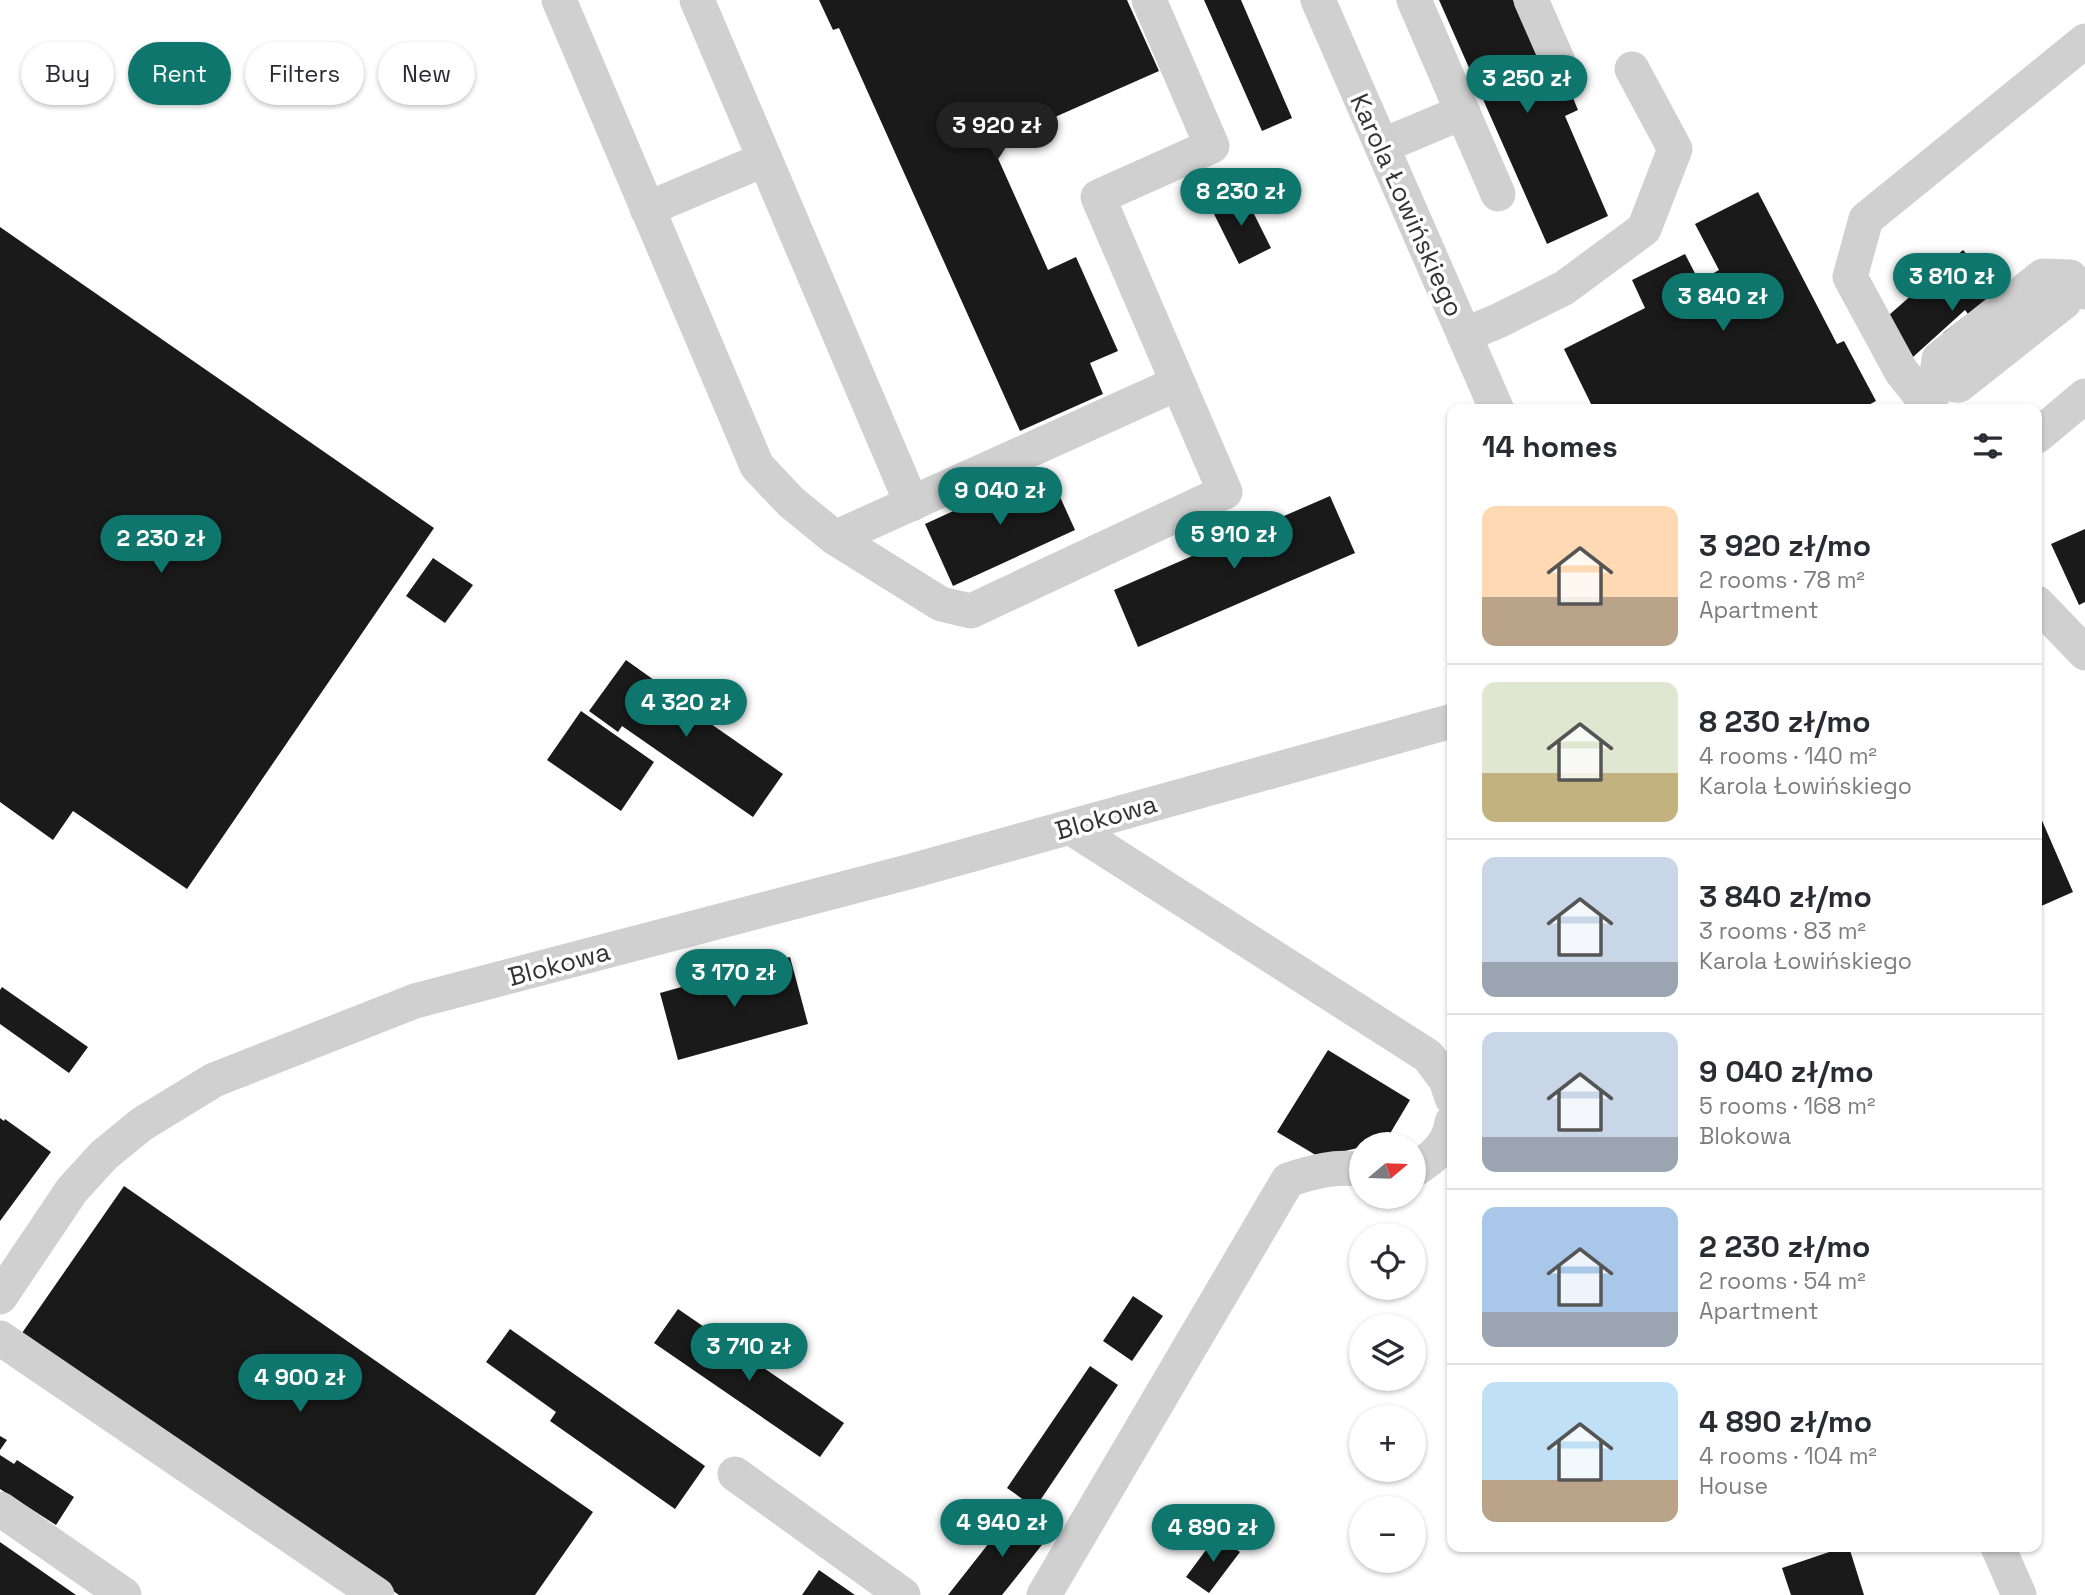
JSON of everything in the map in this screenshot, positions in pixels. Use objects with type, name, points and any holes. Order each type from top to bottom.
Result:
[{"type":"street","points":[[559,0],[757,466],[791,502],[835,538],[941,604],[971,611],[1225,492],[1098,197],[1212,146],[1149,0]]},
{"type":"street","points":[[697,0],[912,504]]},
{"type":"street","name":"Karola Łowińskiego","points":[[1318,0],[1494,404]]},
{"type":"street","points":[[1414,0],[1498,194]]},
{"type":"street","points":[[1531,0],[1560,66]]},
{"type":"street","points":[[2077,284],[2043,276],[1939,359],[1930,396],[1901,371],[1850,277],[1866,219],[2085,41]]},
{"type":"street","points":[[1464,335],[1564,288],[1644,229],[1675,149],[1632,69]]},
{"type":"street","points":[[1382,146],[1463,112]]},
{"type":"street","points":[[647,209],[765,159]]},
{"type":"street","points":[[835,538],[1178,383]]},
{"type":"street","points":[[2042,432],[2085,396]]},
{"type":"street","points":[[2042,608],[2085,653]]},
{"type":"street","name":"Blokowa","points":[[5,1277],[72,1190],[104,1155],[142,1124],[214,1080],[415,1001],[908,872],[1447,721]]},
{"type":"street","points":[[1070,827],[1428,1056],[1447,1083]]},
{"type":"street","points":[[1426,1162],[1433,1158],[1447,1138]]},
{"type":"street","points":[[1044,1595],[1287,1180],[1317,1170],[1349,1168]]},
{"type":"street","points":[[0,1338],[377,1595]]},
{"type":"street","points":[[735,1474],[903,1595]]},
{"type":"street","points":[[0,1509],[124,1595]]},
{"type":"street","points":[[2000,1552],[2019,1595]]},
{"type":"building","points":[[819,0],[1127,0],[1159,71],[992,145],[1048,270],[1076,257],[1118,351],[1090,363],[1103,394],[1020,431],[839,28],[833,30]]},
{"type":"building","points":[[1204,0],[1241,0],[1292,118],[1262,131]]},
{"type":"building","points":[[1439,0],[1513,0],[1557,99],[1571,93],[1578,110],[1565,116],[1608,216],[1547,244]]},
{"type":"building","points":[[1243,192],[1271,248],[1239,264],[1211,208]]},
{"type":"building","points":[[1758,192],[1837,344],[1844,341],[1876,401],[1870,404],[1591,404],[1564,349],[1645,308],[1632,280],[1685,254],[1699,281],[1719,270],[1695,224]]},
{"type":"building","points":[[0,227],[434,528],[187,889],[73,811],[53,840],[0,802]]},
{"type":"building","points":[[1963,250],[1998,291],[1984,386],[1943,333],[1968,314],[1965,310],[1913,357],[1889,315]]},
{"type":"building","points":[[1047,468],[1075,530],[953,586],[925,524]]},
{"type":"building","points":[[1330,496],[1355,553],[1138,647],[1114,590]]},
{"type":"building","points":[[2085,529],[2085,602],[2079,605],[2051,544]]},
{"type":"building","points":[[433,558],[473,585],[445,623],[406,596]]},
{"type":"building","points":[[626,660],[654,680],[652,683],[783,774],[753,817],[622,726],[618,732],[589,711]]},
{"type":"building","points":[[581,711],[654,762],[621,811],[547,760]]},
{"type":"building","points":[[2042,821],[2073,892],[2042,906]]},
{"type":"building","points":[[790,957],[808,1024],[678,1060],[660,993],[760,965],[761,968],[774,964],[773,961]]},
{"type":"building","points":[[2,987],[88,1047],[69,1073],[0,1024]]},
{"type":"building","points":[[1328,1050],[1410,1100],[1391,1132],[1349,1132],[1349,1150],[1319,1157],[1277,1132]]},
{"type":"building","points":[[0,1118],[51,1152],[0,1221]]},
{"type":"building","points":[[124,1186],[593,1512],[535,1595],[399,1595],[22,1333]]},
{"type":"building","points":[[1133,1296],[1163,1316],[1132,1361],[1103,1341]]},
{"type":"building","points":[[678,1309],[844,1423],[820,1457],[654,1343]]},
{"type":"building","points":[[510,1329],[705,1466],[675,1509],[550,1421],[556,1412],[486,1362]]},
{"type":"building","points":[[1090,1366],[1118,1385],[1035,1508],[1007,1488]]},
{"type":"building","points":[[0,1436],[7,1440],[0,1450]]},
{"type":"building","points":[[0,1455],[14,1464],[17,1460],[74,1497],[56,1525],[0,1489]]},
{"type":"building","points":[[1015,1510],[1049,1536],[1002,1595],[948,1595]]},
{"type":"building","points":[[1217,1535],[1240,1552],[1209,1593],[1186,1577]]},
{"type":"building","points":[[0,1542],[76,1595],[0,1595]]},
{"type":"building","points":[[1829,1552],[1851,1552],[1864,1595],[1791,1595],[1782,1568]]},
{"type":"building","points":[[819,1570],[855,1595],[802,1595]]}]
